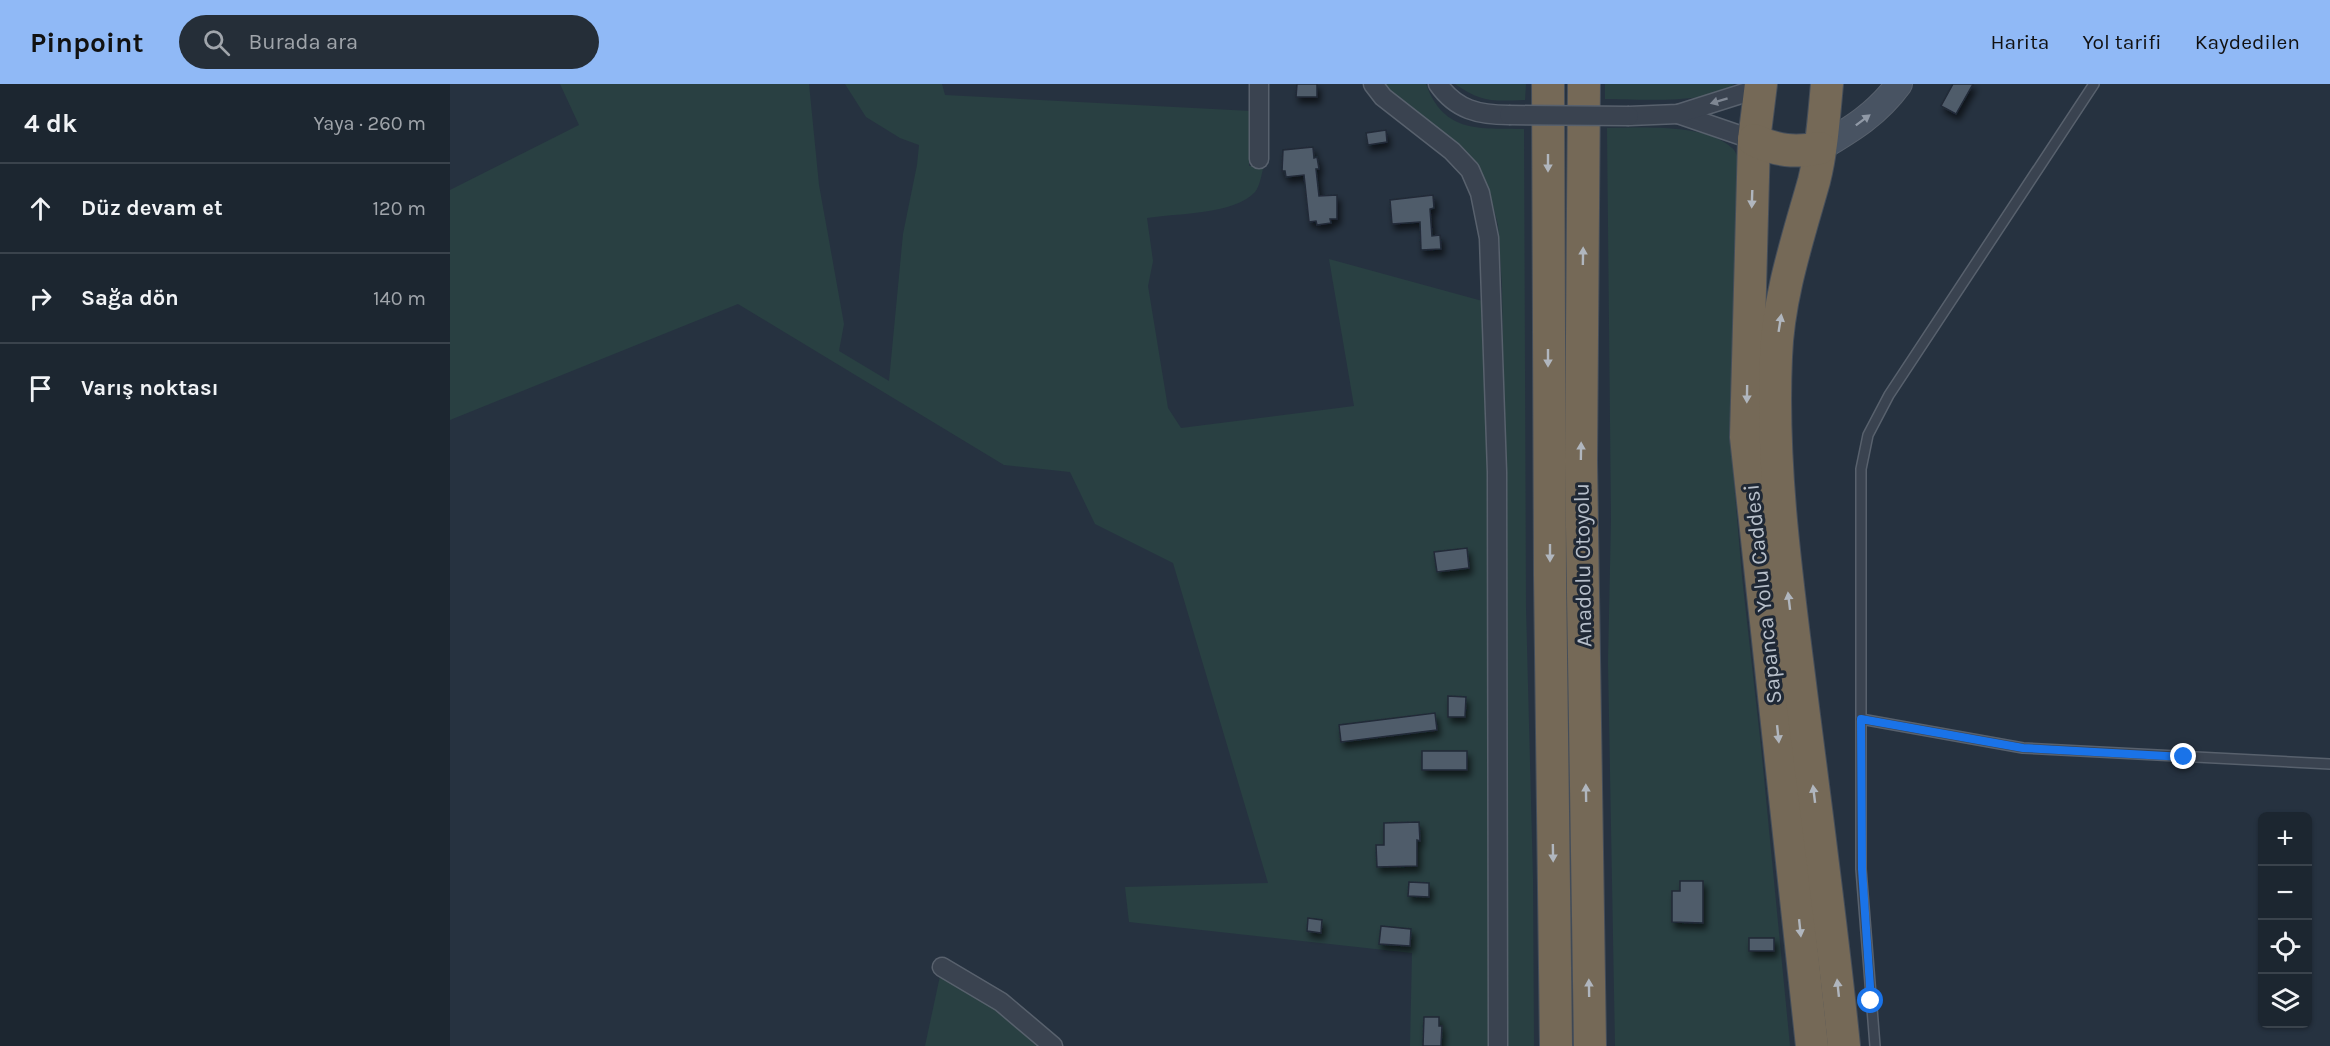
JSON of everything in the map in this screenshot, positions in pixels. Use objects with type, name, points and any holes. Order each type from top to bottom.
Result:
[{"type":"highway","name":"Anadolu Otoyolu","points":[[1548,84],[1550,565],[1556,1046]]},
{"type":"highway","name":"Anadolu Otoyolu","points":[[1584,84],[1581,462],[1590,1046]]},
{"type":"highway","name":"Sapanca Yolu Caddesi","points":[[1827,84],[1820,148],[1786,285],[1776,353],[1774,431],[1782,546],[1832,930],[1844,1046]]},
{"type":"highway","name":"Sapanca Yolu Caddesi","points":[[1765,85],[1754,140],[1746,437],[1812,1046]]},
{"type":"highway","points":[[1754,140],[1777,150],[1790,152],[1820,148]]},
{"type":"street","points":[[1259,84],[1259,159]]},
{"type":"street","points":[[1373,84],[1383,97],[1452,151],[1470,170],[1480,193],[1489,238],[1497,472],[1498,1046]]},
{"type":"street","points":[[1438,84],[1449,98],[1466,109],[1483,114],[1629,116],[1678,114],[1765,85]]},
{"type":"street","points":[[1820,148],[1848,131],[1885,103],[1899,84]]},
{"type":"street","points":[[1678,114],[1754,140]]},
{"type":"street","points":[[942,967],[1001,1002],[1053,1046]]},
{"type":"lane","points":[[1875,1046],[1862,869],[1861,469],[1868,435],[1889,395],[2094,84]]},
{"type":"lane","points":[[1861,719],[2023,748],[2330,764]]},
{"type":"green space","points":[[560,84],[809,84],[819,185],[844,324],[839,351],[889,381],[903,234],[919,145],[900,138],[866,117],[845,84],[942,84],[945,95],[1251,111],[1249,166],[1264,165],[1260,183],[1255,192],[1246,200],[1219,209],[1147,218],[1153,261],[1148,286],[1168,408],[1181,428],[1354,406],[1329,259],[1486,302],[1489,380],[1491,1046],[1410,1046],[1412,953],[1129,922],[1125,887],[1268,883],[1173,563],[1095,524],[1070,472],[1004,465],[738,304],[450,420],[450,190],[579,125]]},
{"type":"green space","points":[[1384,84],[1426,84],[1443,112],[1453,120],[1465,125],[1478,128],[1524,129],[1526,608],[1533,878],[1534,1046],[1508,1046],[1507,592],[1502,286],[1498,225],[1488,187],[1472,157],[1400,101]]},
{"type":"green space","points":[[1455,84],[1526,84],[1525,100],[1504,101],[1481,98]]},
{"type":"green space","points":[[1605,84],[1734,84],[1724,91],[1710,95],[1654,100],[1605,99]]},
{"type":"green space","points":[[1607,128],[1672,129],[1706,134],[1732,148],[1740,164],[1732,459],[1790,1046],[1615,1046],[1608,662],[1611,519]]},
{"type":"green space","points":[[940,976],[997,1009],[1042,1043],[1035,1046],[925,1046]]},
{"type":"building","points":[[1297,84],[1317,84],[1317,97],[1296,97]]},
{"type":"building","points":[[1953,84],[1973,84],[1956,114],[1941,106]]},
{"type":"building","points":[[1386,130],[1387,142],[1368,145],[1366,133]]},
{"type":"building","points":[[1313,147],[1314,158],[1317,157],[1319,169],[1316,169],[1319,196],[1337,195],[1337,219],[1330,219],[1331,223],[1317,225],[1316,221],[1309,222],[1304,175],[1286,177],[1285,171],[1282,171],[1283,150]]},
{"type":"building","points":[[1433,195],[1434,208],[1430,209],[1432,236],[1440,235],[1441,249],[1421,250],[1420,222],[1392,224],[1390,200]]},
{"type":"building","points":[[1467,548],[1469,568],[1437,572],[1434,552]]},
{"type":"building","points":[[1448,696],[1466,697],[1465,717],[1448,717]]},
{"type":"building","points":[[1435,713],[1437,730],[1341,742],[1339,725]]},
{"type":"building","points":[[1422,751],[1467,751],[1467,770],[1422,770]]},
{"type":"building","points":[[1419,822],[1420,841],[1417,840],[1417,866],[1377,867],[1376,845],[1384,845],[1384,823]]},
{"type":"building","points":[[1680,881],[1703,881],[1703,923],[1672,922],[1672,891],[1680,891]]},
{"type":"building","points":[[1409,882],[1429,883],[1429,897],[1408,896]]},
{"type":"building","points":[[1308,918],[1322,920],[1321,933],[1307,931]]},
{"type":"building","points":[[1381,926],[1411,929],[1410,946],[1379,944]]},
{"type":"building","points":[[1749,938],[1774,938],[1774,951],[1749,951]]},
{"type":"building","points":[[1424,1017],[1439,1017],[1439,1026],[1442,1026],[1441,1046],[1423,1046]]},
{"type":"route","points":[[1871,1001],[1862,869],[1861,719],[2023,748],[2184,757]]}]
